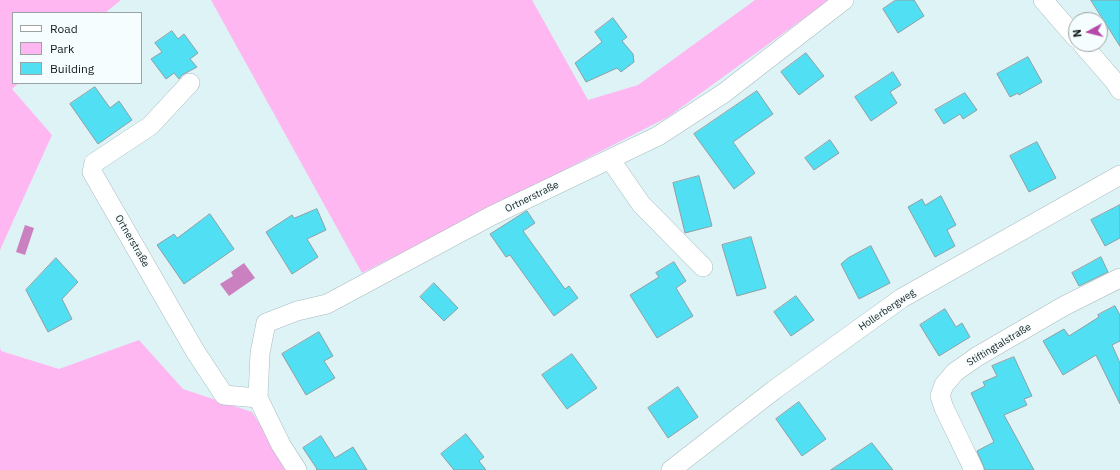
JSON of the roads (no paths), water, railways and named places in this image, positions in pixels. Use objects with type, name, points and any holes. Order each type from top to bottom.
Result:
[{"type":"street","name":"Ortnerstraße","points":[[297,470],[281,445],[258,398],[260,353],[266,323],[297,311],[327,304],[491,216],[658,136],[724,94],[844,0]]},
{"type":"street","points":[[1043,0],[1068,29]]},
{"type":"street","points":[[1089,52],[1120,90]]},
{"type":"street","name":"Ortnerstraße","points":[[190,83],[150,126],[94,163],[92,172],[195,351],[224,395],[258,398]]},
{"type":"street","points":[[610,159],[641,204],[703,267]]},
{"type":"street","name":"Hollerbergweg","points":[[671,470],[774,390],[902,298],[1120,175]]},
{"type":"street","name":"Stiftingtalstraße","points":[[974,470],[944,408],[940,396],[944,385],[955,372],[978,356],[1064,306],[1120,278]]}]
